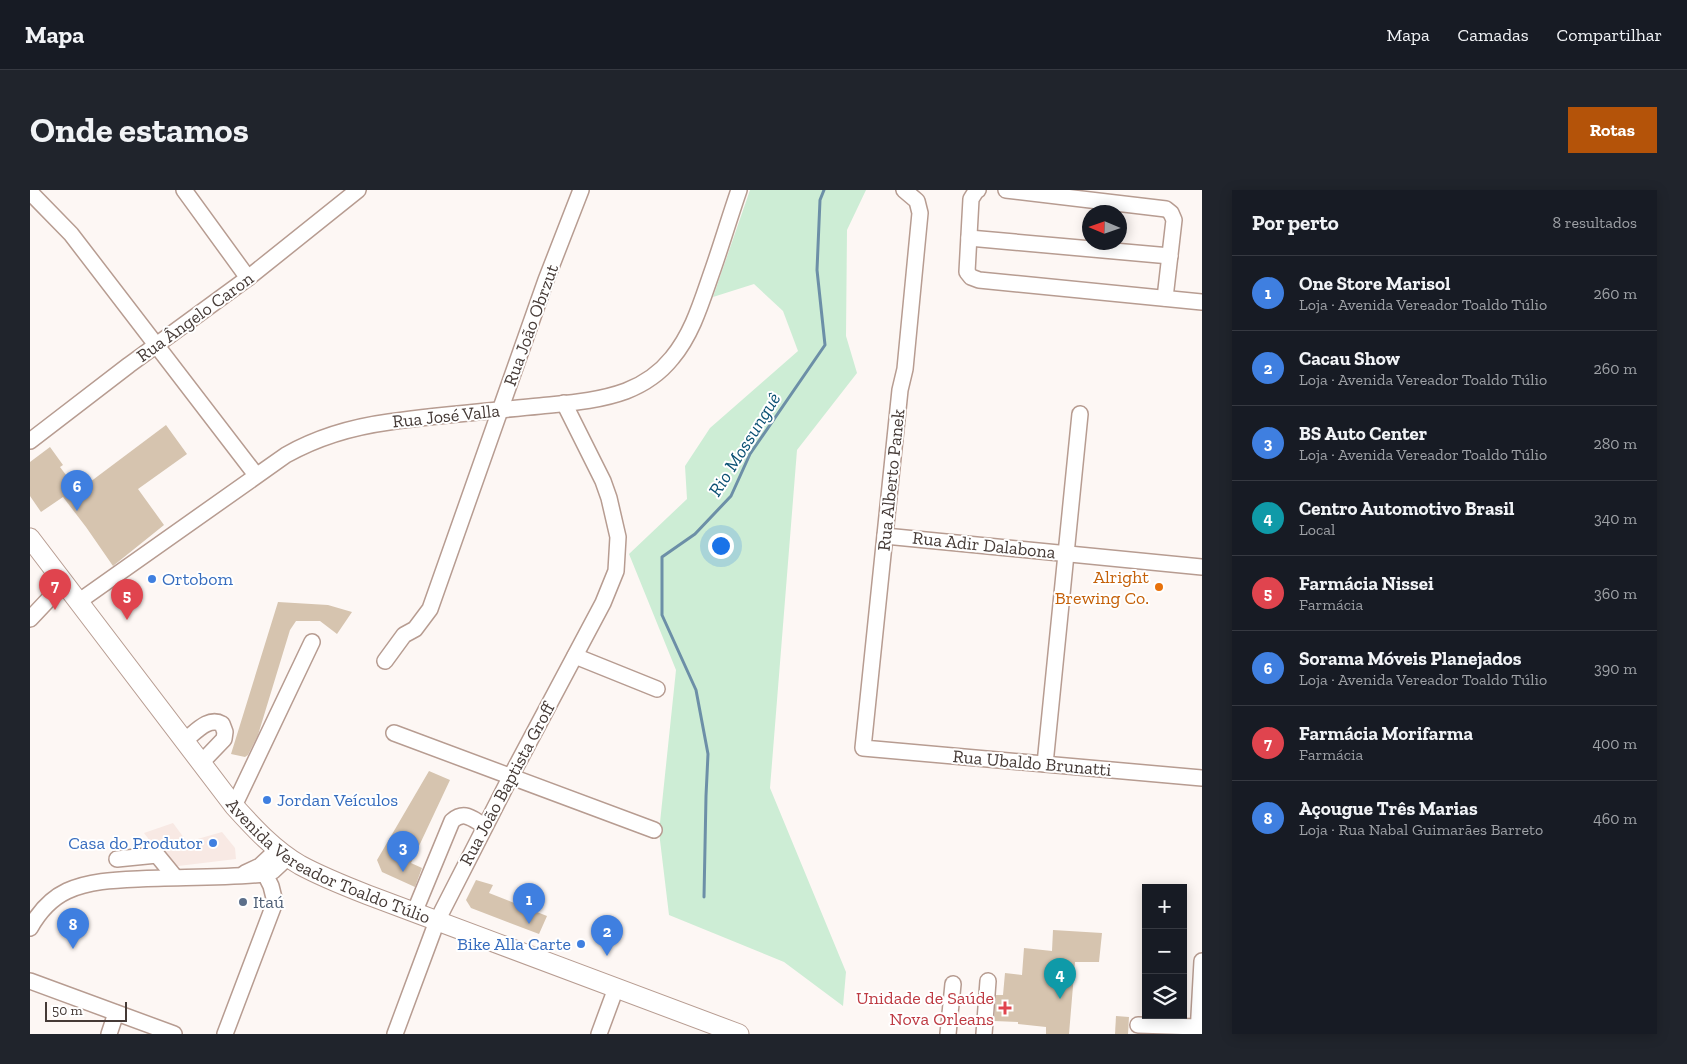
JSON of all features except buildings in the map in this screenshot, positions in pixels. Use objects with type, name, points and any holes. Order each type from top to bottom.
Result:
[{"type":"main road","name":"Avenida Vereador Toaldo Túlio","points":[[30,538],[234,806],[253,827],[283,853],[328,879],[739,1034]]},
{"type":"street","points":[[184,190],[248,278]]},
{"type":"street","name":"Rua Ângelo Caron","points":[[30,441],[248,278],[358,190]]},
{"type":"street","name":"Rua João Obrzut","points":[[385,661],[404,635],[415,629],[424,618],[433,602],[551,266],[581,190]]},
{"type":"street","name":"Rua José Valla","points":[[78,602],[256,475],[303,445],[342,431],[412,419],[564,404],[603,398],[646,382],[672,359],[683,343],[699,309],[739,190]]},
{"type":"street","name":"Rua Alberto Panek","points":[[863,748],[900,390],[905,369],[920,213],[919,203],[904,190]]},
{"type":"street","points":[[978,190],[972,199],[967,272],[971,277],[979,280],[1165,293],[1202,292]]},
{"type":"street","points":[[1006,190],[1166,209],[1172,213],[1174,220],[1165,293]]},
{"type":"street","points":[[30,192],[71,234],[256,475]]},
{"type":"street","points":[[969,238],[1170,256]]},
{"type":"street","points":[[1165,293],[1202,302]]},
{"type":"street","name":"Rua João Baptista Groff","points":[[395,1034],[437,921],[575,656],[610,587],[616,571],[618,537],[615,518],[602,481],[564,404]]},
{"type":"street","points":[[1045,764],[1080,414]]},
{"type":"street","name":"Rua Adir Dalabona","points":[[885,536],[1202,567]]},
{"type":"street","points":[[30,619],[64,583]]},
{"type":"street","points":[[234,806],[312,642]]},
{"type":"street","points":[[575,656],[657,689]]},
{"type":"street","points":[[184,741],[209,722],[216,721],[222,724],[224,739],[201,764]]},
{"type":"street","points":[[394,733],[654,830]]},
{"type":"street","name":"Rua Ubaldo Brunatti","points":[[863,748],[1202,778]]},
{"type":"street","points":[[414,912],[452,821],[458,816],[466,815],[485,826]]},
{"type":"street","points":[[30,928],[43,908],[55,898],[78,886],[108,881],[265,874],[273,871],[283,853]]},
{"type":"street","points":[[241,875],[283,853]]},
{"type":"street","points":[[117,859],[151,854],[156,855],[161,858],[175,877]]},
{"type":"street","points":[[225,1034],[275,902],[271,886],[265,874]]},
{"type":"street","points":[[1138,1024],[1171,1030],[1198,1031],[1202,961]]},
{"type":"street","points":[[30,981],[116,1013],[148,1030],[174,1034]]},
{"type":"street","points":[[984,1034],[988,981]]},
{"type":"street","points":[[948,1034],[953,984]]},
{"type":"street","points":[[599,1034],[616,988]]},
{"type":"street","points":[[109,1034],[116,1013]]},
{"type":"shaded area","points":[[173,823],[187,842],[222,832],[235,848],[236,859],[170,867],[144,833]]},
{"type":"green space","points":[[750,190],[866,190],[847,230],[846,336],[857,373],[797,450],[770,788],[846,972],[843,1006],[784,962],[669,915],[659,832],[676,670],[629,554],[687,499],[685,466],[710,428],[798,351],[783,311],[754,284],[713,297]]},
{"type":"waterway","name":"Rio Mossunguê","points":[[704,897],[708,754],[696,690],[662,615],[662,557],[695,534],[731,496],[750,454],[825,345],[817,270],[820,200],[824,190]]},
{"type":"place","name":"Sorama Móveis Planejados","points":[[77,511]]},
{"type":"place","name":"Ortobom","points":[[152,579]]},
{"type":"place","name":"Alright Brewing Co.","points":[[1159,587]]},
{"type":"place","name":"Farmácia Morifarma","points":[[55,610]]},
{"type":"place","name":"Farmácia Nissei","points":[[127,620]]},
{"type":"place","name":"Jordan Veículos","points":[[267,800]]},
{"type":"place","name":"Casa do Produtor","points":[[213,843]]},
{"type":"place","name":"BS Auto Center","points":[[403,872]]},
{"type":"place","name":"Itaú","points":[[243,902]]},
{"type":"place","name":"One Store Marisol","points":[[529,924]]},
{"type":"place","name":"Bike Alla Carte","points":[[581,944]]},
{"type":"place","name":"Açougue Três Marias","points":[[73,949]]},
{"type":"place","name":"Cacau Show","points":[[607,956]]},
{"type":"place","name":"Centro Automotivo Brasil","points":[[1060,999]]},
{"type":"place","name":"Unidade de Saúde Nova Orleans","points":[[1005,1008]]}]
